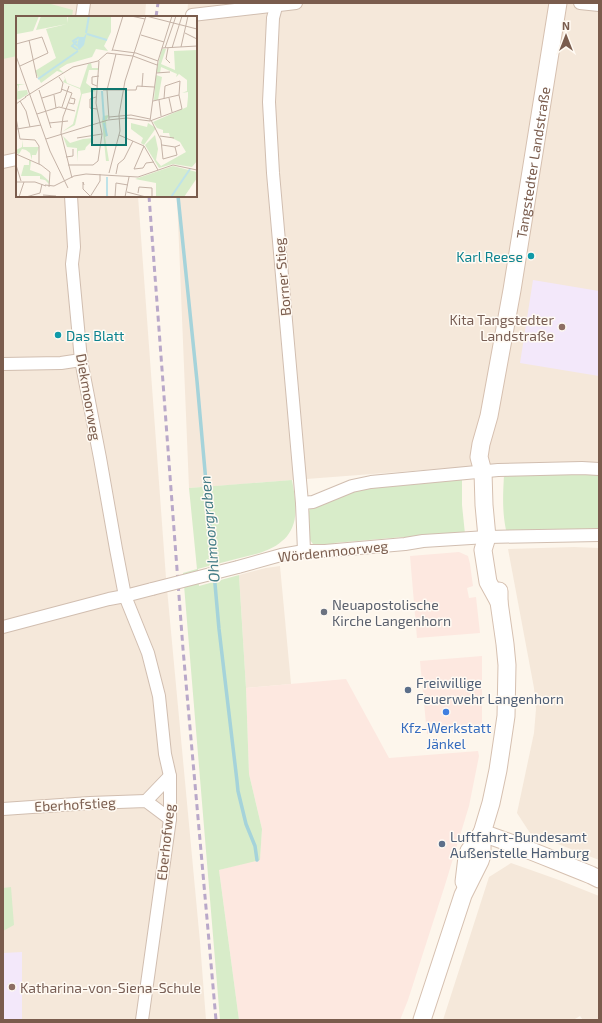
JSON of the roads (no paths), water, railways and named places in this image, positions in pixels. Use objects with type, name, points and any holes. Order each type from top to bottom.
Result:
[{"type":"street","points":[[82,16],[84,3]]},
{"type":"street","points":[[192,15],[296,3]]},
{"type":"street","name":"Tangstedter Landstraße","points":[[422,1020],[463,894],[467,857],[469,851],[482,833],[498,770],[506,716],[507,666],[505,644],[499,602],[499,581],[494,549],[487,537],[483,472],[490,458],[491,443],[489,416],[512,290],[558,3]]},
{"type":"street","points":[[580,3],[599,5]]},
{"type":"street","name":"Borner Stieg","points":[[277,4],[273,18],[269,102],[273,173],[302,503],[304,551]]},
{"type":"street","points":[[3,162],[16,159]]},
{"type":"street","name":"Diekmoorweg","points":[[71,197],[74,247],[72,264],[81,360],[125,596]]},
{"type":"street","points":[[3,364],[61,363],[81,360]]},
{"type":"street","points":[[302,503],[313,502],[352,486],[372,482],[502,470],[566,468],[599,469]]},
{"type":"street","name":"Wördenmoorweg","points":[[3,627],[281,555],[304,551],[325,551],[406,544],[423,541],[487,537],[599,535]]},
{"type":"street","name":"Eberhofweg","points":[[125,596],[148,653],[159,696],[165,754],[170,776],[170,819],[142,1020]]},
{"type":"street","points":[[170,776],[146,801],[170,819]]},
{"type":"street","name":"Eberhofstieg","points":[[3,809],[146,801]]},
{"type":"street","points":[[482,833],[506,841],[599,879]]},
{"type":"waterway","name":"Ohlmoorgraben","points":[[178,197],[197,381],[219,629],[238,791],[246,824],[255,846],[257,860]]},
{"type":"railway","points":[[156,16],[158,3]]},
{"type":"railway","points":[[149,197],[183,649],[216,1020]]},
{"type":"place","name":"Karl Reese","points":[[531,256]]},
{"type":"place","name":"Kita Tangstedter Landstraße","points":[[562,327]]},
{"type":"place","name":"Das Blatt","points":[[58,335]]},
{"type":"place","name":"Neuapostolische Kirche Langenhorn","points":[[324,612]]},
{"type":"place","name":"Freiwillige Feuerwehr Langenhorn","points":[[408,690]]},
{"type":"place","name":"Kfz-Werkstatt Jänkel","points":[[446,712]]},
{"type":"place","name":"Luftfahrt-Bundesamt Außenstelle Hamburg","points":[[442,844]]},
{"type":"place","name":"Katharina-von-Siena-Schule","points":[[12,987]]}]
